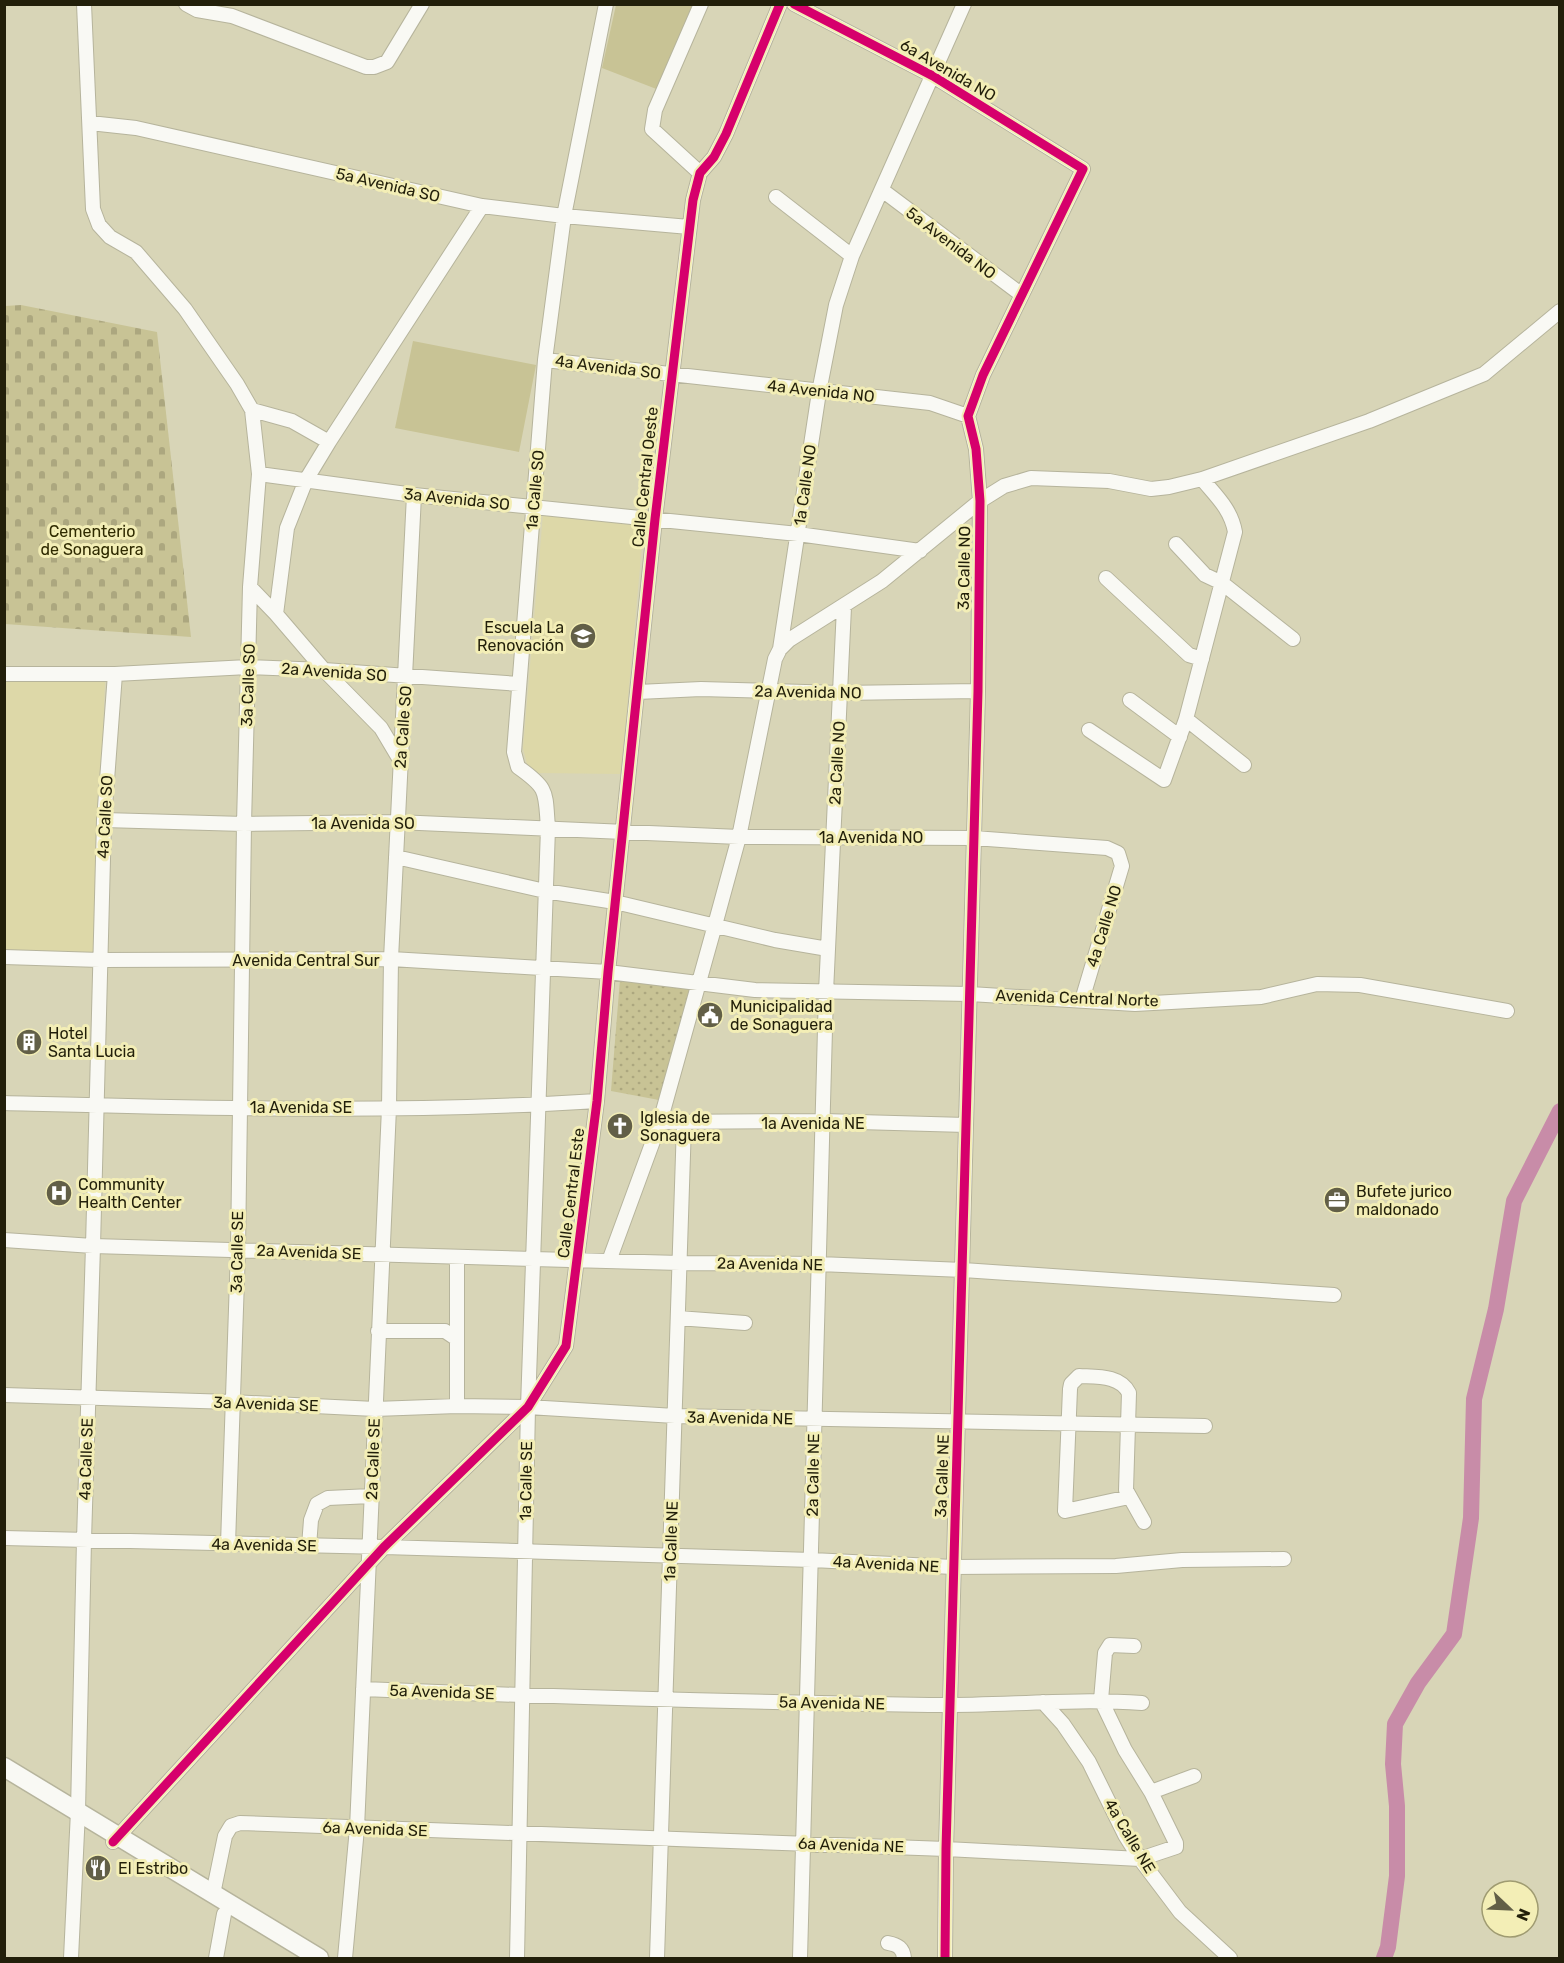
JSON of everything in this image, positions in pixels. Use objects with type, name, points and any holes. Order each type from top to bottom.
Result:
[{"type":"main road","points":[[4,1767],[115,1838],[213,1894],[319,1959]]},
{"type":"main road","points":[[4,1775],[78,1815]]},
{"type":"main road","points":[[115,1838],[224,1914],[297,1959]]},
{"type":"street","points":[[84,4],[93,209],[99,225],[110,237],[136,252],[185,309],[237,384],[252,410],[292,421],[329,442]]},
{"type":"street","points":[[186,4],[197,10],[234,10],[366,67],[374,67],[387,62],[422,4]]},
{"type":"street","name":"1a Calle SO","points":[[542,968],[548,828],[546,797],[540,783],[518,767],[514,752],[545,360],[564,216],[606,4]]},
{"type":"street","points":[[700,173],[652,129],[655,110],[701,4]]},
{"type":"street","name":"Calle Central Oeste","points":[[608,972],[655,519],[693,200],[700,173],[714,157],[726,134],[780,4]]},
{"type":"street","name":"6a Avenida NO","points":[[794,4],[933,76],[1083,169],[1022,294]]},
{"type":"street","name":"1a Calle NO","points":[[699,983],[740,837],[775,659],[780,649],[819,392],[836,305],[852,256],[964,4]]},
{"type":"street","name":"5a Avenida SO","points":[[90,123],[136,128],[482,206],[564,216],[689,226]]},
{"type":"street","name":"5a Avenida NO","points":[[882,190],[1022,294]]},
{"type":"street","points":[[776,197],[852,256]]},
{"type":"street","points":[[276,614],[287,528],[306,480],[482,206]]},
{"type":"street","points":[[968,416],[983,375],[1022,294]]},
{"type":"street","points":[[780,649],[789,640],[882,581],[980,501],[1004,486],[1031,478],[1109,481],[1151,489],[1202,479],[1369,421],[1452,389],[1484,374],[1560,312]]},
{"type":"street","name":"4a Avenida SO","points":[[545,360],[671,375]]},
{"type":"street","name":"4a Avenida NO","points":[[671,375],[930,403],[968,416]]},
{"type":"street","name":"3a Calle SO","points":[[242,960],[250,587],[259,474],[252,410]]},
{"type":"street","name":"3a Calle NO","points":[[968,416],[976,449],[980,501],[978,691],[970,994]]},
{"type":"street","name":"3a Avenida SO","points":[[259,474],[414,495],[798,534],[920,551]]},
{"type":"street","points":[[1089,730],[1164,780],[1186,719],[1235,531],[1233,518],[1228,509],[1202,479]]},
{"type":"street","name":"2a Calle SO","points":[[391,959],[414,495]]},
{"type":"street","points":[[1176,544],[1204,575],[1222,583],[1293,639]]},
{"type":"street","points":[[1106,578],[1190,655],[1202,659]]},
{"type":"street","points":[[250,587],[324,670],[381,728],[400,760]]},
{"type":"street","name":"2a Calle NO","points":[[826,992],[844,607]]},
{"type":"street","name":"2a Avenida SO","points":[[4,674],[115,674],[248,667],[519,684]]},
{"type":"street","name":"4a Calle SO","points":[[100,960],[104,820],[115,674]]},
{"type":"street","name":"2a Avenida NO","points":[[638,692],[701,689],[840,693],[978,691]]},
{"type":"street","points":[[1130,700],[1180,737]]},
{"type":"street","points":[[1186,719],[1244,765]]},
{"type":"street","name":"1a Avenida SO","points":[[104,820],[244,824],[397,822],[622,833]]},
{"type":"street","name":"1a Avenida NO","points":[[622,833],[740,837],[974,838],[1107,848],[1118,853]]},
{"type":"street","name":"4a Calle NO","points":[[1082,999],[1122,866],[1118,853]]},
{"type":"street","points":[[396,857],[545,891],[615,902],[776,940],[828,949]]},
{"type":"street","name":"Avenida Central Sur","points":[[4,957],[100,960],[391,959],[608,972]]},
{"type":"street","name":"2a Calle SE","points":[[345,1959],[357,1828],[389,1108],[391,959]]},
{"type":"street","name":"4a Calle SE","points":[[71,1959],[78,1815],[100,960]]},
{"type":"street","name":"3a Calle SE","points":[[228,1544],[238,1250],[242,960]]},
{"type":"street","name":"1a Calle SE","points":[[517,1959],[524,1552],[542,968]]},
{"type":"street","name":"Avenida Central Norte","points":[[608,972],[755,990],[970,994],[1135,1004],[1262,997],[1317,984],[1360,985],[1507,1011]]},
{"type":"street","name":"Calle Central Este","points":[[115,1838],[384,1547],[528,1407],[566,1346],[597,1101],[608,972]]},
{"type":"street","points":[[609,1261],[660,1122],[699,983]]},
{"type":"street","name":"2a Calle NE","points":[[800,1959],[826,992]]},
{"type":"street","name":"3a Calle NE","points":[[945,1959],[953,1568],[970,994]]},
{"type":"street","name":"1a Avenida SE","points":[[4,1103],[389,1108],[538,1105],[597,1101]]},
{"type":"street","name":"1a Avenida NE","points":[[660,1122],[684,1124],[824,1121],[966,1125]]},
{"type":"street","name":"1a Calle NE","points":[[657,1959],[684,1124]]},
{"type":"street","name":"2a Avenida SE","points":[[4,1240],[93,1246],[578,1260]]},
{"type":"street","points":[[457,1257],[457,1406]]},
{"type":"street","name":"2a Avenida NE","points":[[578,1260],[819,1264],[963,1270],[1334,1295]]},
{"type":"street","points":[[678,1318],[745,1323]]},
{"type":"street","points":[[378,1331],[445,1331],[457,1339]]},
{"type":"street","points":[[1130,1497],[1065,1510],[1071,1384],[1079,1376],[1118,1380],[1125,1384],[1129,1392],[1126,1490],[1130,1497],[1144,1522]]},
{"type":"street","name":"3a Avenida SE","points":[[4,1395],[375,1408],[528,1407]]},
{"type":"street","name":"3a Avenida NE","points":[[528,1407],[675,1416],[814,1420],[1205,1426]]},
{"type":"street","points":[[309,1546],[311,1520],[317,1504],[328,1498],[371,1496]]},
{"type":"street","name":"4a Avenida SE","points":[[4,1538],[369,1546],[524,1552]]},
{"type":"street","name":"4a Avenida NE","points":[[524,1552],[812,1560],[953,1568],[1104,1566],[1182,1560],[1284,1559]]},
{"type":"street","points":[[1134,1646],[1110,1645],[1105,1653],[1101,1700],[1125,1750],[1151,1792],[1194,1776]]},
{"type":"street","name":"5a Avenida SE","points":[[363,1689],[522,1696]]},
{"type":"street","name":"5a Avenida NE","points":[[522,1696],[665,1701],[950,1705],[1101,1700],[1142,1703]]},
{"type":"street","name":"4a Calle NE","points":[[1043,1702],[1063,1724],[1089,1762],[1125,1835],[1140,1859],[1180,1912],[1217,1944],[1230,1959]]},
{"type":"street","name":"6a Avenida NE","points":[[520,1834],[946,1849],[1140,1859],[1176,1847],[1151,1792]]},
{"type":"street","name":"6a Avenida SE","points":[[213,1894],[225,1836],[231,1826],[240,1823],[520,1834]]},
{"type":"street","points":[[216,1959],[224,1914]]},
{"type":"street","points":[[888,1942],[898,1945],[903,1952],[904,1959]]},
{"type":"shaded area","name":"Escuela La Renovación","points":[[543,514],[644,524],[621,774],[536,773],[527,764],[523,748]]},
{"type":"shaded area","points":[[105,681],[94,954],[5,950],[5,682]]},
{"type":"green space","points":[[616,5],[695,5],[659,90],[602,68]]},
{"type":"green space","name":"Cementerio de Sonaguera","points":[[21,305],[157,332],[191,637],[5,624],[5,306]]},
{"type":"green space","points":[[413,341],[536,365],[519,452],[395,428]]},
{"type":"green space","points":[[620,979],[691,988],[659,1100],[611,1091]]},
{"type":"waterway","points":[[1384,1958],[1388,1947],[1397,1876],[1397,1806],[1393,1764],[1395,1724],[1418,1683],[1454,1634],[1471,1518],[1474,1399],[1496,1309],[1514,1201],[1560,1111]]},
{"type":"cycle path","points":[[113,1842],[384,1547],[528,1407],[566,1346],[597,1101],[608,972],[655,519],[693,200],[700,173],[714,157],[726,134],[780,4]]},
{"type":"cycle path","points":[[794,4],[933,76],[1083,169],[983,375],[968,416],[976,449],[980,501],[978,691],[946,1849],[945,1958]]},
{"type":"place","name":"Escuela La Renovación","points":[[583,636]]},
{"type":"place","name":"Municipalidad de Sonaguera","points":[[710,1015]]},
{"type":"place","name":"Hotel Santa Lucia","points":[[29,1042]]},
{"type":"place","name":"Iglesia de Sonaguera","points":[[620,1126]]},
{"type":"place","name":"Community Health Center","points":[[59,1193]]},
{"type":"place","name":"Bufete jurico maldonado","points":[[1337,1200]]},
{"type":"place","name":"El Estribo","points":[[98,1868]]}]
